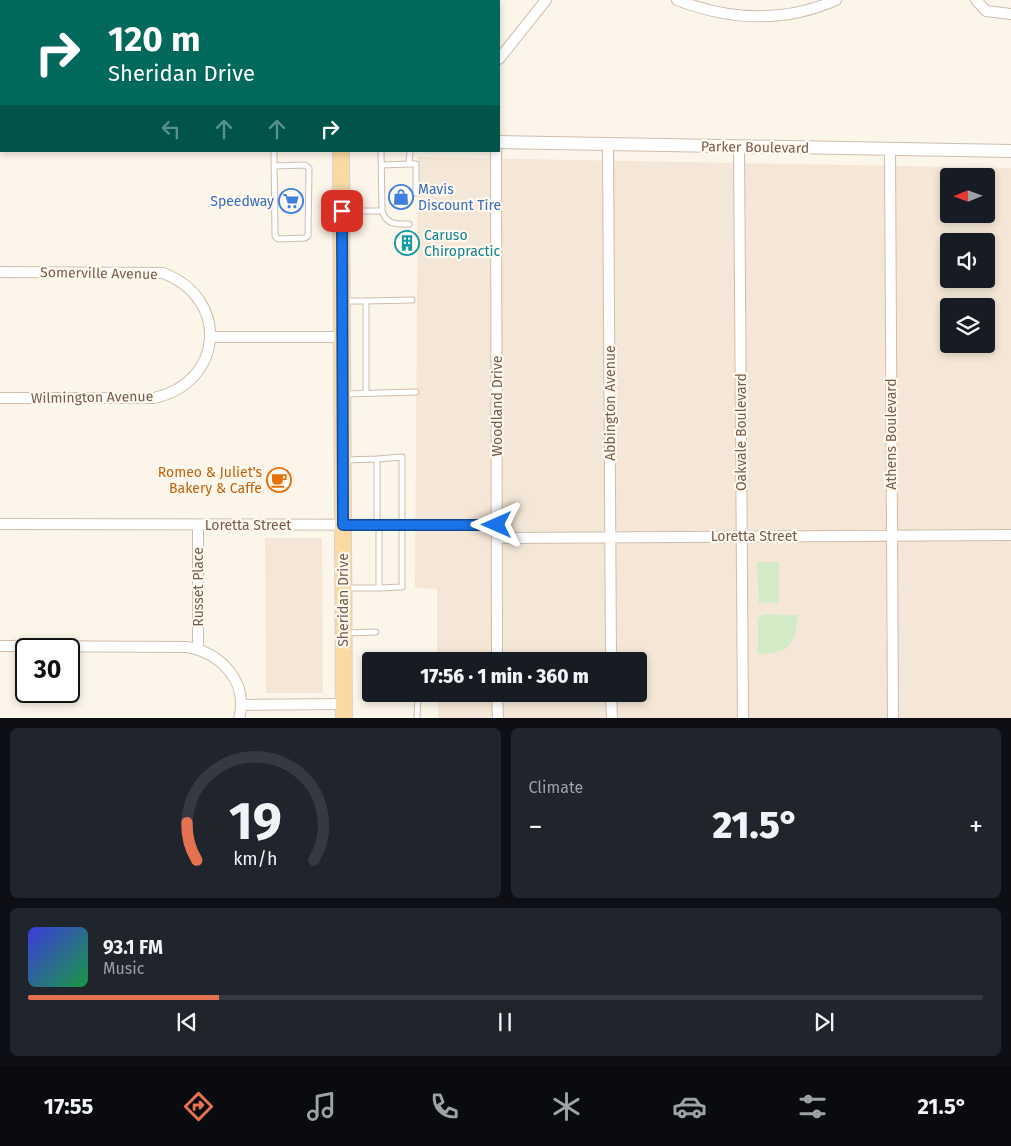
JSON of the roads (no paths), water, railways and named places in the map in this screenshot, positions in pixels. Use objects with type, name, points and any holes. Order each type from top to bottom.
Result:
[{"type":"main road","name":"Sheridan Drive","points":[[341,152],[344,711]]},
{"type":"street","points":[[500,58],[546,0]]},
{"type":"street","points":[[677,0],[713,11],[763,17],[796,13],[836,0]]},
{"type":"street","points":[[976,0],[986,11],[1011,14]]},
{"type":"street","name":"Parker Boulevard","points":[[500,142],[1011,151]]},
{"type":"street","name":"Abbington Avenue","points":[[608,144],[611,652]]},
{"type":"street","name":"Oakvale Boulevard","points":[[739,146],[743,718]]},
{"type":"street","name":"Athens Boulevard","points":[[890,149],[893,718]]},
{"type":"street","name":"Woodland Drive","points":[[496,152],[497,652]]},
{"type":"street","name":"Somerville Avenue","points":[[0,272],[164,274],[183,283],[200,301],[210,324],[211,337]]},
{"type":"street","points":[[211,337],[341,337]]},
{"type":"street","name":"Wilmington Avenue","points":[[0,398],[154,398],[166,395],[185,385],[194,376],[208,354],[211,337]]},
{"type":"street","name":"Loretta Street","points":[[0,524],[497,525]]},
{"type":"street","name":"Russet Place","points":[[198,525],[198,649]]},
{"type":"street","name":"Loretta Street","points":[[497,538],[1011,535]]},
{"type":"street","points":[[0,646],[187,647],[198,649],[216,657],[232,674],[238,685],[241,705],[239,718]]},
{"type":"street","points":[[497,702],[498,718]]},
{"type":"street","points":[[611,702],[612,718]]},
{"type":"street","points":[[241,705],[344,711]]},
{"type":"lane","points":[[274,152],[274,166],[275,236],[278,239],[305,238],[308,236],[310,226],[309,168],[305,165],[274,166]]},
{"type":"lane","points":[[381,152],[382,211],[387,221],[392,224],[409,224]]},
{"type":"lane","points":[[409,164],[410,152]]},
{"type":"lane","points":[[381,164],[416,164],[416,193]]},
{"type":"lane","points":[[342,211],[382,211]]},
{"type":"lane","points":[[342,301],[412,300]]},
{"type":"lane","points":[[366,301],[366,393]]},
{"type":"lane","points":[[342,394],[416,392]]},
{"type":"lane","points":[[342,460],[402,457],[402,588],[343,588]]},
{"type":"lane","points":[[377,459],[379,588]]},
{"type":"lane","points":[[343,633],[376,632]]},
{"type":"lane","points":[[417,718],[418,702]]},
{"type":"place","name":"Mavis Discount Tire","points":[[401,197]]},
{"type":"place","name":"Speedway","points":[[291,201]]},
{"type":"place","name":"Caruso Chiropractic","points":[[407,243]]},
{"type":"place","name":"Romeo & Juliet's Bakery & Caffe","points":[[279,480]]}]
